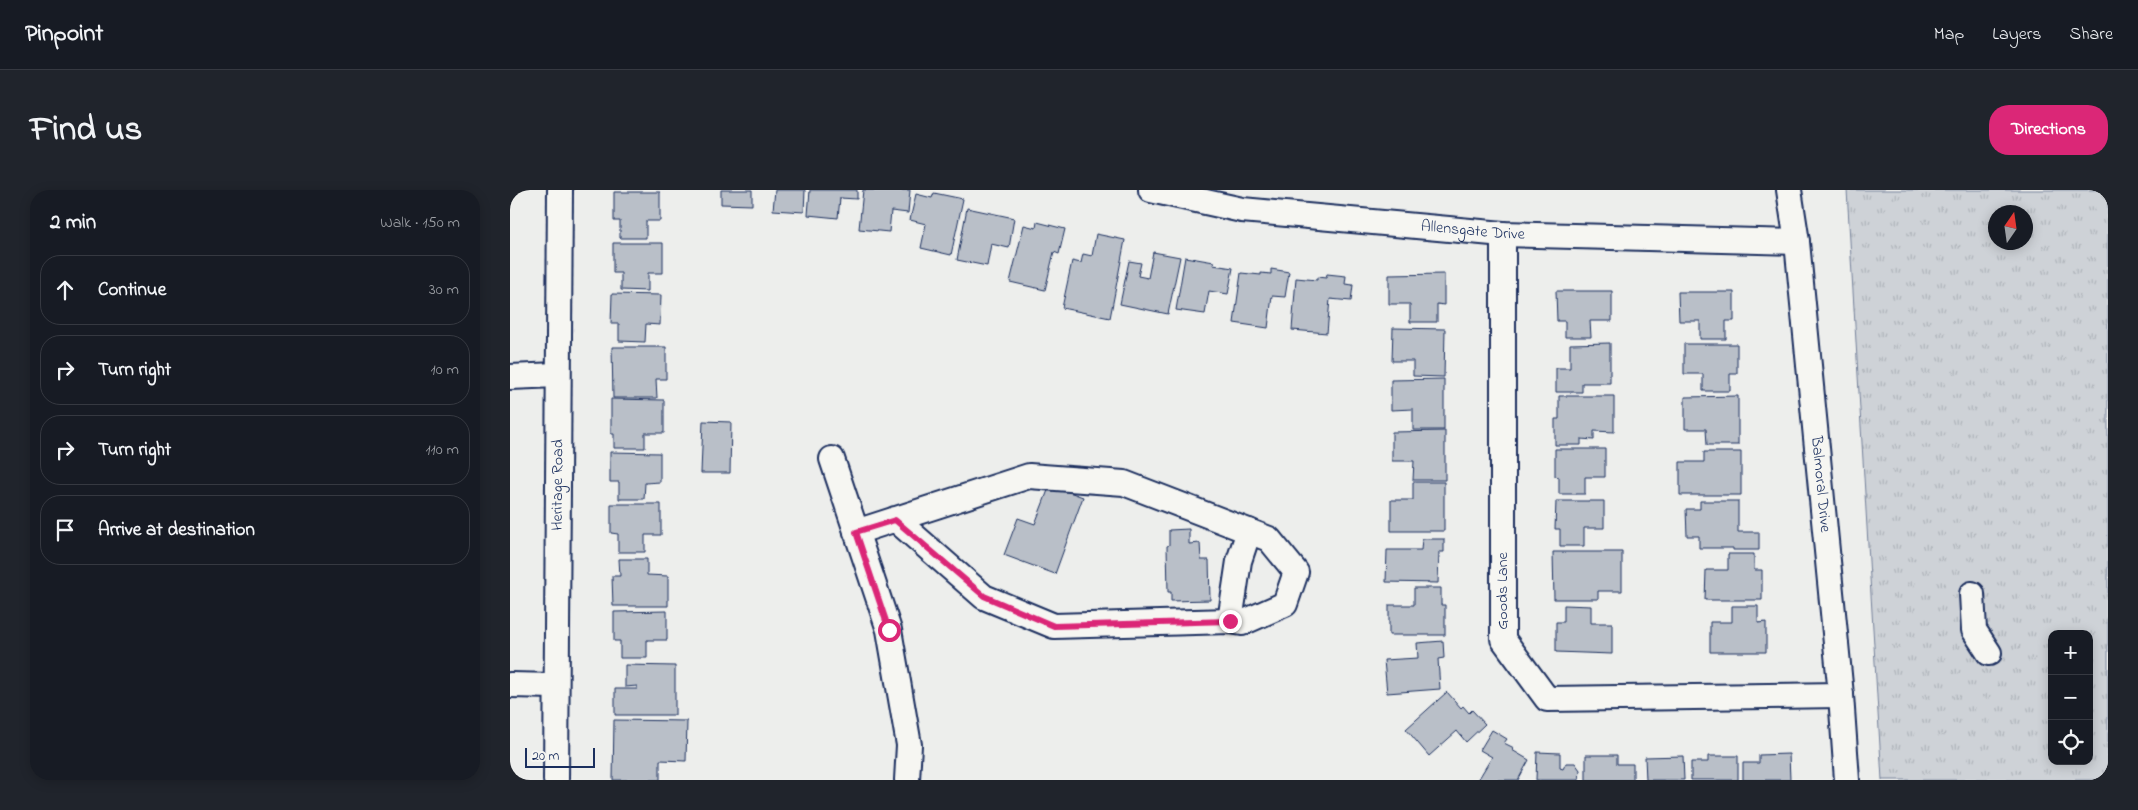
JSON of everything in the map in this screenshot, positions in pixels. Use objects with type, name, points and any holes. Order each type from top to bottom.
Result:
[{"type":"street","name":"Heritage Road","points":[[556,780],[557,375],[560,190]]},
{"type":"street","name":"Allensgate Drive","points":[[1151,190],[1242,210],[1503,234],[1797,242]]},
{"type":"street","name":"Balmoral Drive","points":[[1789,190],[1797,242],[1842,695],[1847,780]]},
{"type":"street","name":"Goods Lane","points":[[1503,234],[1503,639],[1508,646],[1547,699],[1842,695]]},
{"type":"street","points":[[510,377],[557,375]]},
{"type":"street","points":[[832,459],[889,630],[909,745],[907,780]]},
{"type":"street","points":[[856,532],[1029,476],[1124,483],[1269,539],[1296,572],[1285,604],[1242,623],[1230,621],[1054,626],[984,596],[895,520]]},
{"type":"street","points":[[1230,621],[1239,561],[1249,531]]},
{"type":"street","points":[[1972,594],[1974,630],[1989,653]]},
{"type":"street","points":[[510,685],[555,686]]},
{"type":"green space","points":[[1847,190],[2108,190],[2108,780],[1882,780]]},
{"type":"building","points":[[721,190],[752,190],[752,205],[721,204]]},
{"type":"building","points":[[775,190],[805,190],[804,212],[773,210]]},
{"type":"building","points":[[810,190],[857,190],[857,199],[840,198],[838,218],[808,215]]},
{"type":"building","points":[[863,190],[910,190],[908,213],[891,211],[889,232],[859,229]]},
{"type":"building","points":[[614,192],[660,192],[660,221],[646,221],[646,238],[620,238],[620,221],[614,221]]},
{"type":"building","points":[[934,193],[963,199],[951,255],[921,248],[926,224],[910,220],[916,194],[932,198]]},
{"type":"building","points":[[967,208],[1014,218],[1009,248],[991,244],[987,266],[957,260]]},
{"type":"building","points":[[1037,222],[1065,229],[1059,254],[1054,252],[1045,290],[1010,282],[1024,225],[1036,228]]},
{"type":"building","points":[[1096,234],[1125,240],[1110,318],[1062,308],[1072,261],[1081,263],[1083,254],[1092,256]]},
{"type":"building","points":[[613,243],[663,243],[663,273],[648,273],[648,291],[621,290],[621,273],[613,273]]},
{"type":"building","points":[[1153,252],[1180,257],[1168,314],[1120,304],[1129,261],[1141,263],[1138,276],[1148,278]]},
{"type":"building","points":[[1185,257],[1214,262],[1213,265],[1233,268],[1228,294],[1209,291],[1205,314],[1176,310]]},
{"type":"building","points":[[1271,269],[1289,272],[1285,297],[1272,296],[1268,328],[1234,323],[1241,273],[1271,274]]},
{"type":"building","points":[[1327,274],[1346,276],[1345,284],[1353,285],[1351,301],[1330,299],[1327,333],[1292,330],[1296,278],[1317,280],[1317,277],[1326,278]]},
{"type":"building","points":[[1444,274],[1444,305],[1437,304],[1437,322],[1410,322],[1410,304],[1389,304],[1389,275]]},
{"type":"building","points":[[1556,291],[1612,291],[1612,321],[1590,321],[1591,337],[1565,337],[1565,321],[1557,321]]},
{"type":"building","points":[[1678,292],[1734,292],[1734,321],[1726,321],[1726,339],[1700,339],[1700,321],[1679,321]]},
{"type":"building","points":[[612,294],[661,295],[660,325],[646,324],[645,342],[619,341],[619,324],[611,324]]},
{"type":"building","points":[[1393,328],[1445,329],[1444,377],[1413,376],[1413,361],[1392,361]]},
{"type":"building","points":[[1610,343],[1610,383],[1582,383],[1582,392],[1556,392],[1556,368],[1570,368],[1570,344]]},
{"type":"building","points":[[1684,344],[1737,344],[1737,374],[1730,374],[1730,391],[1703,391],[1703,374],[1684,374]]},
{"type":"building","points":[[612,347],[666,347],[666,379],[656,379],[657,398],[613,398]]},
{"type":"building","points":[[1444,379],[1444,430],[1413,430],[1413,409],[1391,410],[1391,380]]},
{"type":"building","points":[[1559,396],[1614,396],[1614,432],[1594,431],[1594,440],[1581,439],[1581,445],[1555,445],[1555,419],[1559,419]]},
{"type":"building","points":[[1738,396],[1738,445],[1707,445],[1706,429],[1685,429],[1685,397]]},
{"type":"building","points":[[611,399],[664,400],[664,433],[645,433],[645,448],[614,448],[614,434],[611,434]]},
{"type":"building","points":[[703,421],[731,422],[730,473],[701,473]]},
{"type":"building","points":[[1445,431],[1445,480],[1413,480],[1414,461],[1392,461],[1392,432]]},
{"type":"building","points":[[1555,449],[1605,449],[1605,477],[1585,477],[1585,494],[1559,494],[1559,477],[1555,476]]},
{"type":"building","points":[[610,452],[660,453],[660,482],[645,483],[644,499],[619,499],[619,482],[610,482]]},
{"type":"building","points":[[1704,452],[1741,452],[1741,495],[1680,495],[1680,462],[1704,462]]},
{"type":"building","points":[[1413,482],[1444,482],[1444,531],[1391,531],[1391,500],[1413,500]]},
{"type":"building","points":[[1050,485],[1083,497],[1055,574],[1004,555],[1018,518],[1035,524]]},
{"type":"building","points":[[1556,501],[1604,501],[1604,528],[1584,528],[1584,546],[1560,546],[1560,529],[1555,529]]},
{"type":"building","points":[[1700,501],[1738,501],[1738,532],[1759,532],[1759,550],[1699,548],[1699,536],[1687,536],[1686,509],[1700,509]]},
{"type":"building","points":[[611,504],[661,504],[661,535],[645,535],[645,552],[618,552],[618,534],[611,533]]},
{"type":"building","points":[[1189,529],[1189,544],[1200,543],[1201,560],[1209,560],[1210,600],[1171,601],[1171,592],[1168,592],[1167,546],[1169,545],[1169,530]]},
{"type":"building","points":[[1422,539],[1444,539],[1444,552],[1439,552],[1438,583],[1386,582],[1387,550],[1421,550]]},
{"type":"building","points":[[1553,552],[1622,552],[1622,591],[1598,591],[1598,599],[1554,599]]},
{"type":"building","points":[[1728,554],[1754,554],[1754,570],[1762,570],[1762,600],[1705,600],[1706,570],[1728,570]]},
{"type":"building","points":[[619,559],[647,559],[647,575],[668,576],[668,606],[613,606],[612,576],[620,576]]},
{"type":"building","points":[[1414,588],[1441,588],[1441,605],[1445,605],[1445,635],[1389,635],[1389,605],[1414,605]]},
{"type":"building","points":[[1564,605],[1591,606],[1591,623],[1612,623],[1612,654],[1556,652],[1556,622],[1564,622]]},
{"type":"building","points":[[1732,606],[1758,606],[1758,623],[1766,622],[1766,652],[1710,652],[1710,622],[1732,622]]},
{"type":"building","points":[[667,611],[667,640],[647,640],[647,658],[620,658],[620,641],[614,641],[614,612]]},
{"type":"building","points":[[1443,641],[1444,658],[1438,659],[1440,689],[1387,693],[1384,660],[1418,658],[1417,643]]},
{"type":"building","points":[[625,665],[675,666],[675,715],[615,715],[615,689],[637,689],[637,686],[625,687]]},
{"type":"building","points":[[1447,692],[1461,708],[1463,706],[1469,713],[1472,710],[1485,724],[1466,742],[1457,731],[1429,756],[1406,729]]},
{"type":"building","points":[[614,720],[687,721],[686,761],[660,760],[660,780],[613,780]]},
{"type":"building","points":[[1492,730],[1507,739],[1504,743],[1514,748],[1512,750],[1529,760],[1518,780],[1478,780],[1492,757],[1480,750]]},
{"type":"building","points":[[1537,752],[1560,753],[1560,768],[1563,769],[1566,763],[1575,763],[1580,770],[1579,780],[1536,780]]},
{"type":"building","points":[[1789,754],[1790,780],[1743,780],[1743,763],[1759,763],[1759,755]]},
{"type":"building","points":[[1586,755],[1617,755],[1617,764],[1633,764],[1633,780],[1586,780]]},
{"type":"building","points":[[1683,756],[1684,780],[1646,780],[1645,757]]},
{"type":"building","points":[[1708,756],[1738,756],[1738,780],[1691,780],[1691,762],[1708,762]]},
{"type":"route","points":[[889,630],[856,532],[895,520],[984,596],[1054,626],[1230,621]]}]
